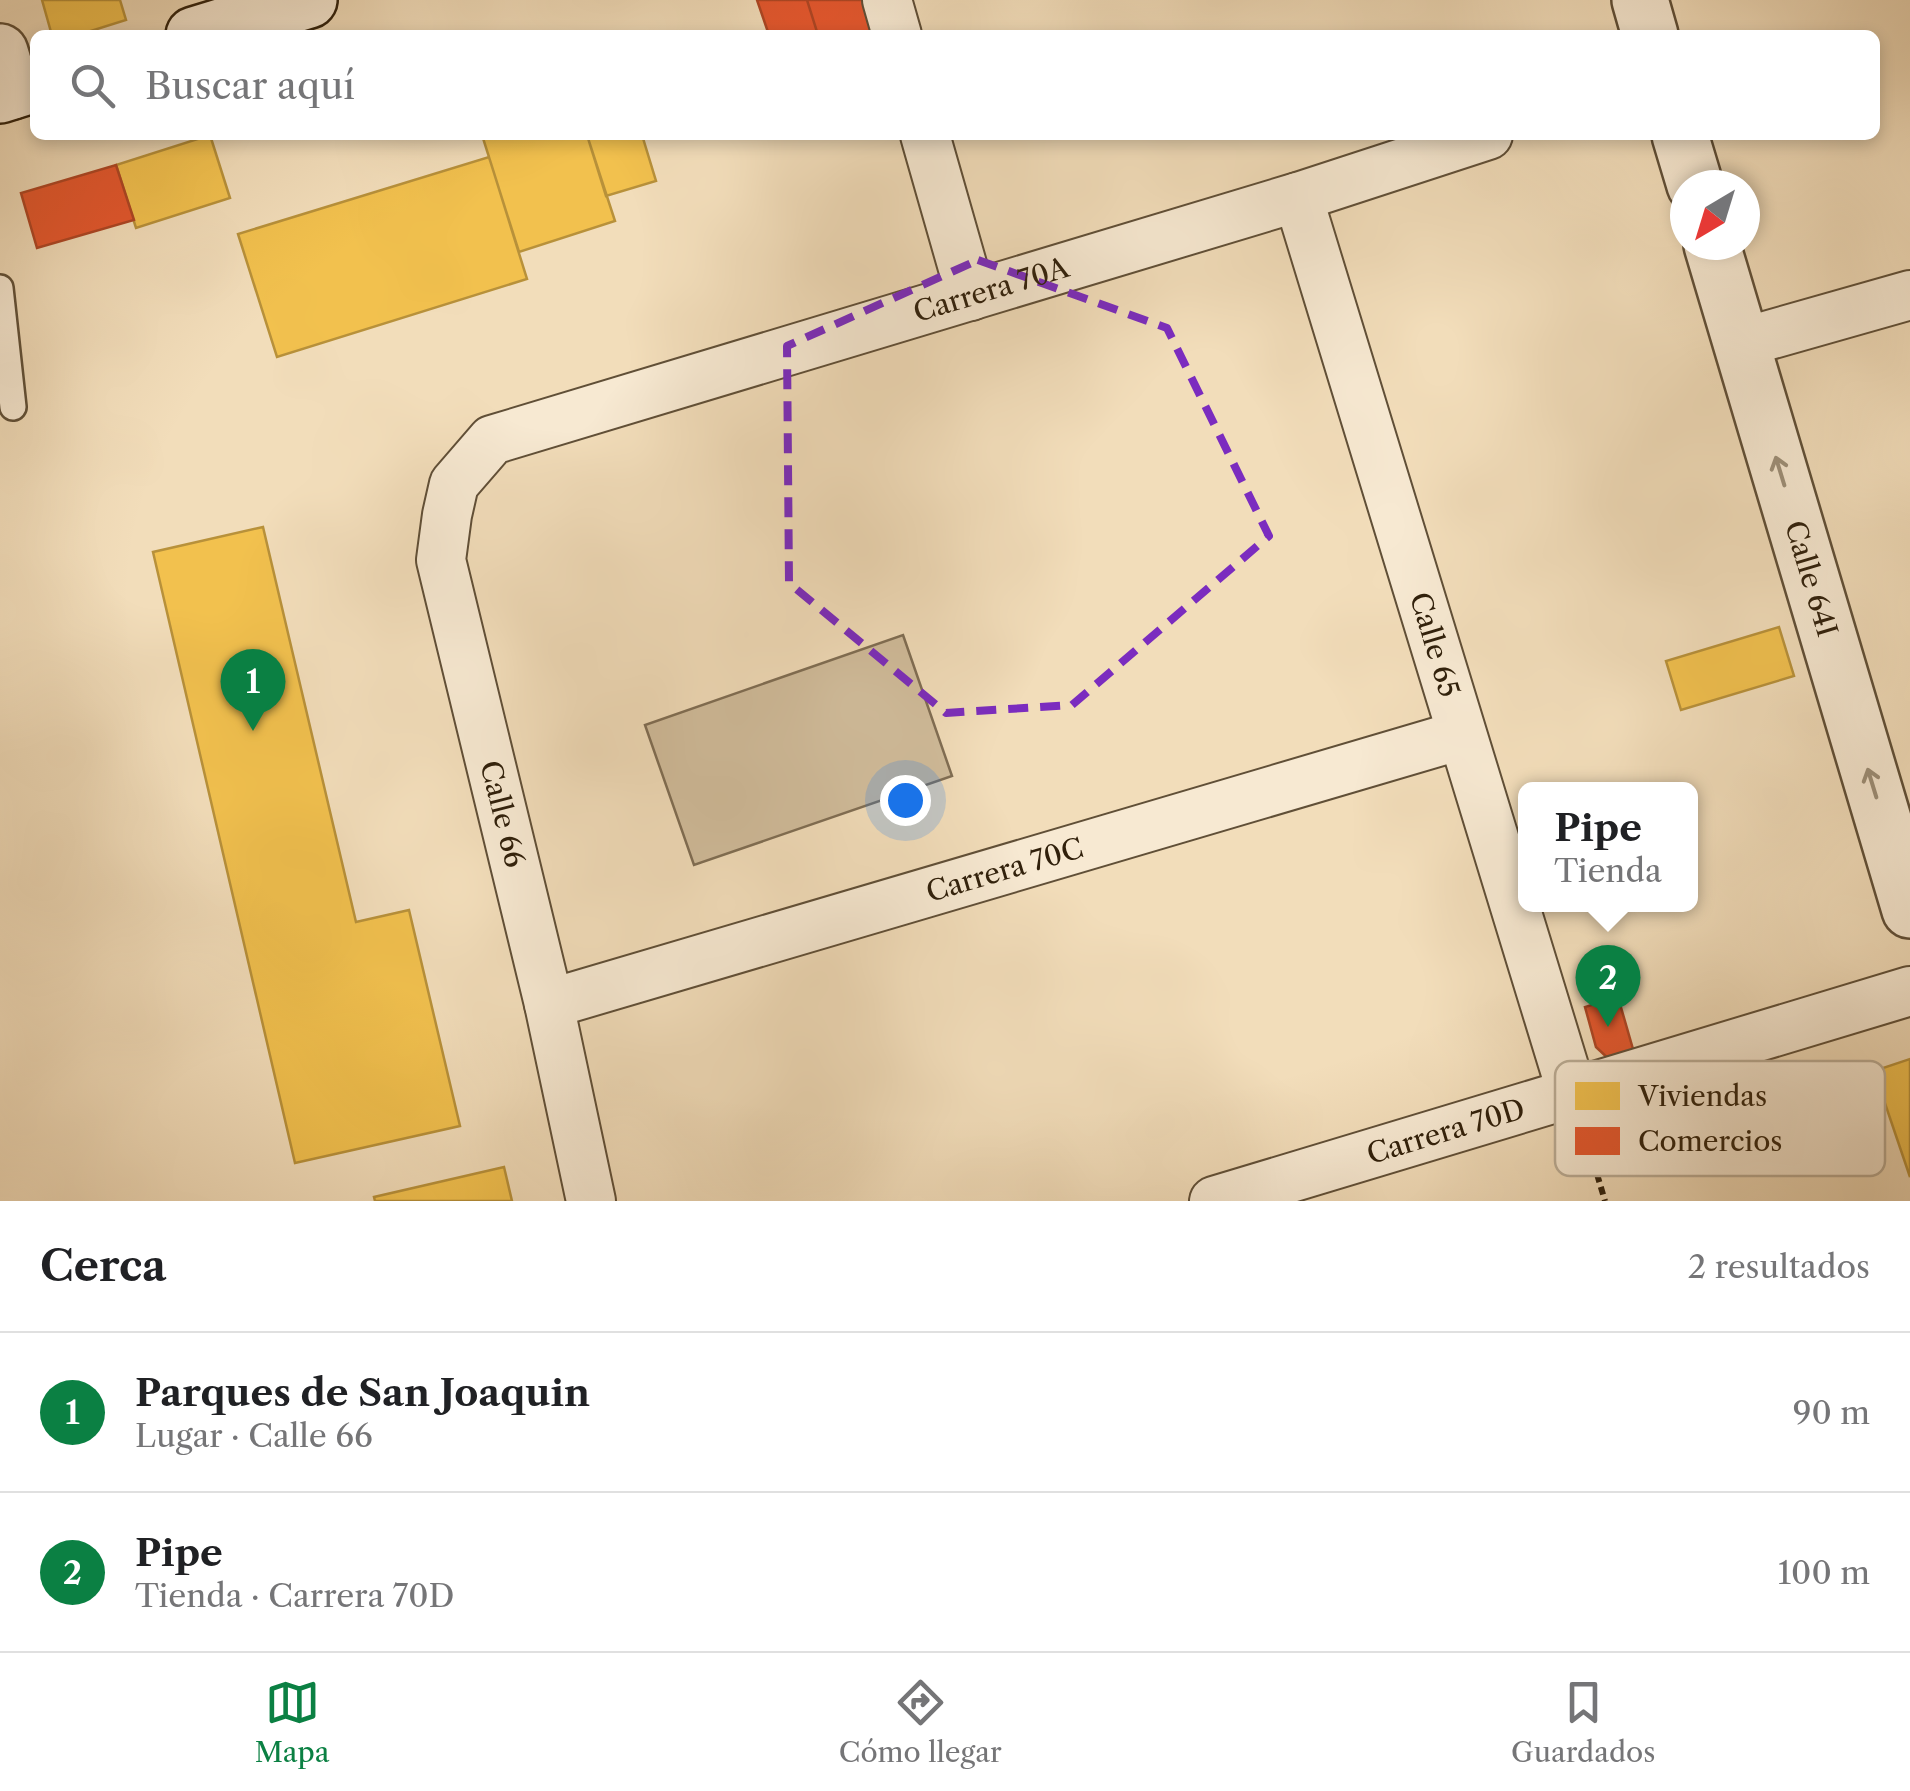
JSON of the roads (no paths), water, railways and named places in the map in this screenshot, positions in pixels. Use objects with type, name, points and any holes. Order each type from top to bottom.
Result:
[{"type":"street","points":[[210,30],[309,0]]},
{"type":"street","points":[[888,0],[896,30]]},
{"type":"street","points":[[1640,0],[1649,30]]},
{"type":"street","points":[[926,140],[971,296]]},
{"type":"street","name":"Carrera 70A","points":[[492,440],[1298,197],[1473,140]]},
{"type":"street","points":[[1682,140],[1690,170]]},
{"type":"street","name":"Calle 65","points":[[1298,197],[1562,1061]]},
{"type":"street","name":"Calle 64I","points":[[1717,260],[1910,910]]},
{"type":"street","points":[[1742,343],[1910,295]]},
{"type":"street","name":"Calle 66","points":[[492,440],[454,484],[441,560],[549,1004],[591,1201]]},
{"type":"street","name":"Carrera 70C","points":[[549,1004],[1461,735]]},
{"type":"street","name":"Carrera 70D","points":[[1678,1061],[1910,991]]},
{"type":"street","name":"Carrera 70D","points":[[1214,1201],[1555,1098]]},
{"type":"lane","points":[[0,288],[13,408]]},
{"type":"place","name":"Parques de San Joaquin","points":[[253,731]]},
{"type":"place","name":"Pipe","points":[[1608,1027]]}]
